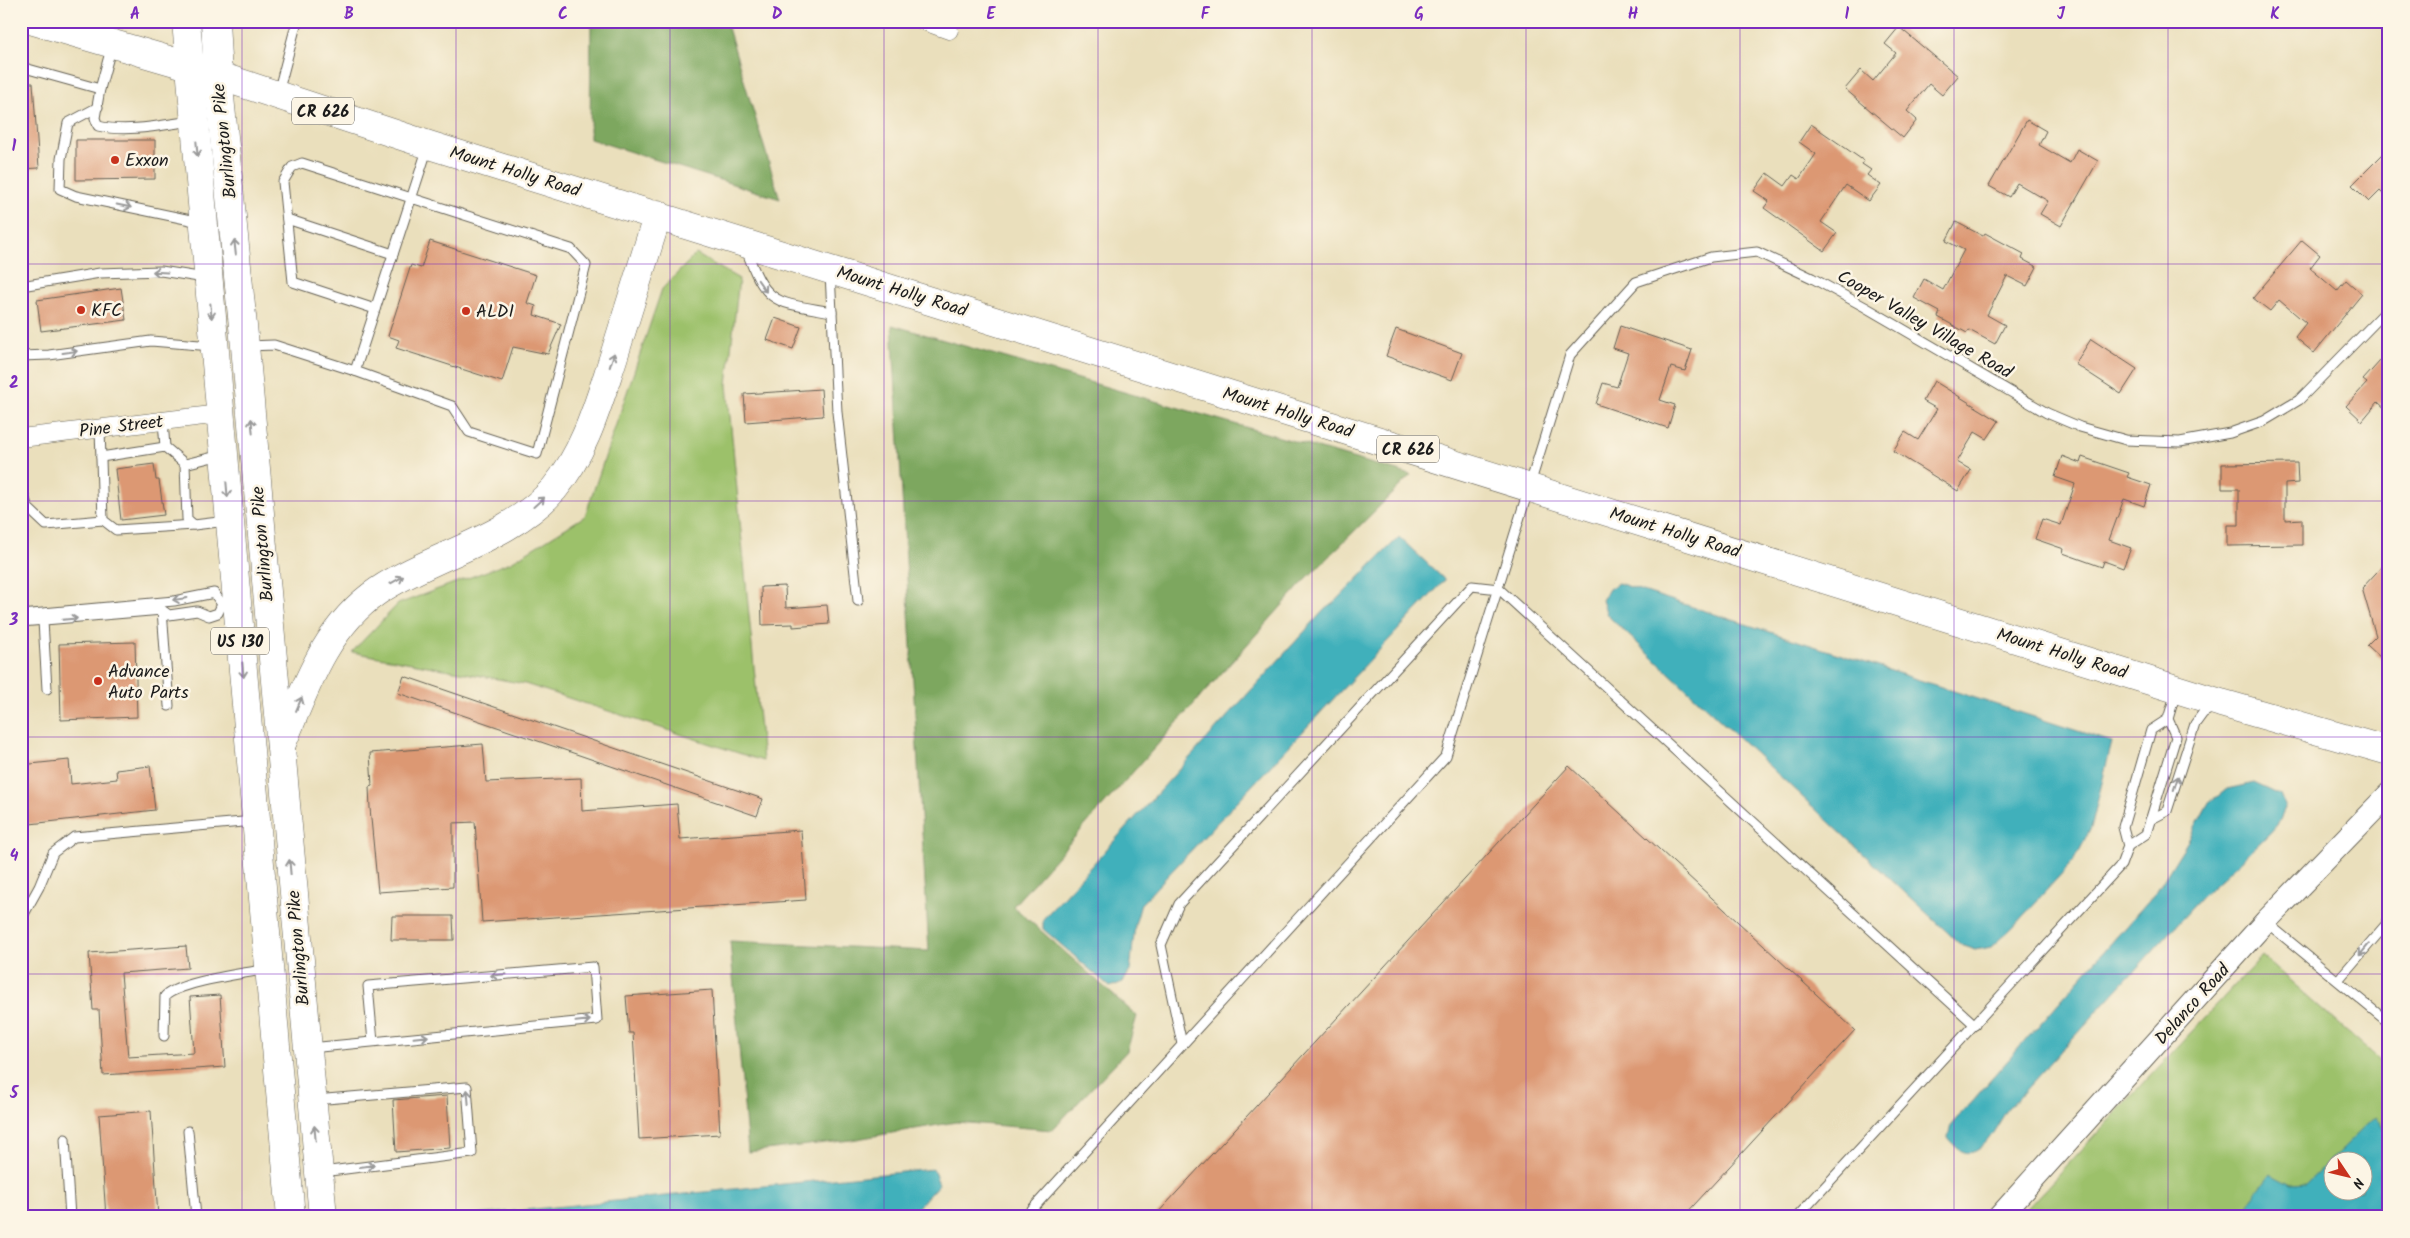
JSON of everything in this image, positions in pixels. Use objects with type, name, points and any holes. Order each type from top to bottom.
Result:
[{"type":"main road","name":"CR 626","points":[[34,21],[189,66],[218,77]]},
{"type":"main road","name":"Burlington Pike","points":[[186,21],[230,521],[230,603],[256,820],[291,1217]]},
{"type":"main road","name":"Burlington Pike","points":[[215,21],[218,77],[245,346],[323,1217]]},
{"type":"main road","name":"Mount Holly Road","points":[[218,77],[429,145],[658,214],[2221,703],[2389,751]]},
{"type":"main road","points":[[280,749],[326,645],[350,616],[377,592],[503,527],[530,510],[554,489],[572,464],[586,436],[658,214]]},
{"type":"street","points":[[924,21],[949,30]]},
{"type":"street","name":"Pine Street","points":[[21,438],[220,414]]},
{"type":"street","name":"Delanco Road","points":[[1999,1217],[2266,921],[2389,794]]},
{"type":"lane","points":[[21,32],[24,21]]},
{"type":"lane","points":[[278,96],[297,21]]},
{"type":"lane","points":[[112,44],[100,89],[95,118],[98,126],[108,128],[155,126],[194,120]]},
{"type":"lane","points":[[21,67],[100,89]]},
{"type":"lane","points":[[98,107],[68,123],[61,159],[60,189],[76,196],[203,223]]},
{"type":"lane","points":[[355,371],[429,145]]},
{"type":"lane","points":[[245,346],[274,345],[355,371],[452,406],[468,432],[537,454],[586,265],[570,249],[302,162],[292,167],[283,182],[293,282],[375,309]]},
{"type":"lane","points":[[287,219],[393,254]]},
{"type":"lane","points":[[743,241],[755,276],[769,295],[785,304],[832,312]]},
{"type":"lane","name":"Cooper Valley Village Road","points":[[1025,1217],[1446,756],[1570,355],[1636,282],[1711,257],[1756,252],[1812,278],[1865,307],[2047,413],[2080,427],[2126,440],[2180,442],[2230,433],[2264,421],[2299,400],[2389,308]]},
{"type":"lane","points":[[830,268],[837,412],[858,601]]},
{"type":"lane","points":[[21,286],[100,273],[161,271],[208,279]]},
{"type":"lane","points":[[21,356],[49,355],[151,341],[214,346]]},
{"type":"lane","points":[[163,421],[165,447],[185,464],[187,520],[194,524]]},
{"type":"lane","points":[[100,429],[102,520]]},
{"type":"lane","points":[[101,458],[165,447]]},
{"type":"lane","points":[[185,464],[224,454]]},
{"type":"lane","points":[[21,487],[28,508],[46,525],[102,520],[116,530],[230,521]]},
{"type":"lane","points":[[1182,1044],[1160,944],[1179,904],[1472,586],[1499,589],[1975,1025]]},
{"type":"lane","points":[[21,614],[174,600],[214,593],[230,603],[218,613],[209,616],[197,611],[169,615],[162,610],[21,622]]},
{"type":"lane","points":[[162,610],[169,706]]},
{"type":"lane","points":[[43,621],[47,689]]},
{"type":"lane","points":[[1798,1217],[2121,865],[2128,846],[2123,828],[2151,730],[2168,719],[2177,689]]},
{"type":"lane","points":[[2150,820],[2167,811],[2195,724],[2203,713],[2221,703]]},
{"type":"lane","points":[[2128,846],[2146,834],[2176,737],[2168,719]]},
{"type":"lane","points":[[21,915],[24,914],[39,887],[53,852],[74,837],[256,820]]},
{"type":"lane","points":[[2266,921],[2389,1022]]},
{"type":"lane","points":[[2338,980],[2389,921]]},
{"type":"lane","points":[[307,1048],[373,1042],[597,1020],[593,967],[368,986],[373,1042]]},
{"type":"lane","points":[[164,1036],[165,996],[169,992],[190,985],[269,968]]},
{"type":"lane","points":[[312,1100],[467,1086],[472,1153],[319,1172]]},
{"type":"lane","points":[[188,1131],[196,1217]]},
{"type":"lane","points":[[65,1139],[70,1217]]},
{"type":"green space","points":[[591,21],[726,21],[780,199],[590,139]]},
{"type":"green space","points":[[696,254],[739,279],[727,385],[763,761],[525,684],[352,652],[398,604],[511,562],[585,516],[662,289]]},
{"type":"green space","points":[[892,325],[1411,475],[1306,579],[1013,906],[1137,1016],[1127,1051],[1052,1130],[956,1122],[851,1140],[748,1152],[730,941],[929,951]]},
{"type":"green space","points":[[2262,956],[2389,1068],[2389,1217],[2019,1217]]},
{"type":"water","points":[[1399,537],[1445,580],[1141,904],[1135,925],[1130,971],[1123,982],[1110,987],[1043,929],[1043,919],[1325,609],[1335,602]]},
{"type":"water","points":[[1618,583],[2112,742],[2091,828],[2075,859],[2012,928],[1991,947],[1976,950],[1961,945],[1607,615],[1602,600],[1609,589]]},
{"type":"water","points":[[2254,783],[2280,795],[2285,808],[2277,825],[2201,898],[2007,1110],[1989,1139],[1975,1151],[1966,1152],[1958,1148],[1948,1138],[1951,1125],[2156,892],[2208,804],[2227,789]]},
{"type":"water","points":[[2375,1117],[2389,1138],[2389,1217],[2238,1217],[2271,1174],[2292,1185],[2306,1184],[2322,1168],[2322,1200],[2372,1200],[2372,1150],[2341,1150]]},
{"type":"water","points":[[933,1169],[939,1184],[909,1217],[456,1217]]},
{"type":"building","points":[[1899,27],[1958,76],[1942,95],[1929,84],[1907,111],[1917,120],[1903,138],[1845,89],[1861,70],[1873,81],[1896,53],[1885,44]]},
{"type":"building","points":[[21,83],[33,83],[39,168],[21,169]]},
{"type":"building","points":[[2027,120],[2046,131],[2039,145],[2070,163],[2077,149],[2098,161],[2061,226],[2040,214],[2048,201],[2017,183],[2009,197],[1989,186]]},
{"type":"building","points":[[1811,124],[1864,161],[1862,164],[1871,170],[1867,175],[1881,185],[1869,201],[1846,185],[1821,222],[1837,233],[1824,251],[1764,208],[1769,201],[1754,191],[1767,173],[1785,186],[1793,175],[1799,179],[1816,154],[1799,142]]},
{"type":"building","name":"Exxon","points":[[76,140],[155,140],[155,179],[76,180]]},
{"type":"building","points":[[2389,148],[2389,200],[2380,191],[2369,202],[2352,185]]},
{"type":"building","points":[[1956,222],[1983,236],[1985,233],[2024,254],[2022,259],[2037,267],[2027,286],[2007,276],[1987,315],[2005,325],[1995,344],[1969,330],[1967,333],[1938,317],[1940,312],[1914,298],[1924,279],[1943,290],[1964,250],[1946,241]]},
{"type":"building","points":[[2302,240],[2320,255],[2310,268],[2337,291],[2346,280],[2362,294],[2314,353],[2295,337],[2306,323],[2279,300],[2270,311],[2253,298]]},
{"type":"building","name":"ALDI","points":[[430,241],[536,275],[527,303],[536,306],[534,315],[561,324],[548,354],[513,347],[502,382],[396,348],[399,340],[388,336],[411,265],[421,268]]},
{"type":"building","name":"KFC","points":[[121,288],[126,320],[41,331],[37,300]]},
{"type":"building","points":[[775,318],[801,327],[793,349],[767,340]]},
{"type":"building","points":[[1620,326],[1692,350],[1685,371],[1671,367],[1660,400],[1675,405],[1668,428],[1596,404],[1603,383],[1617,387],[1628,353],[1613,348]]},
{"type":"building","points":[[1396,329],[1462,353],[1452,380],[1386,356]]},
{"type":"building","points":[[2091,339],[2137,369],[2121,394],[2075,364]]},
{"type":"building","points":[[2389,351],[2389,412],[2378,402],[2362,421],[2346,406],[2367,383],[2363,380]]},
{"type":"building","points":[[1934,381],[1999,421],[1987,439],[1975,432],[1957,462],[1971,470],[1958,491],[1893,451],[1905,432],[1918,440],[1937,409],[1923,401]]},
{"type":"building","points":[[821,389],[823,416],[746,422],[744,394]]},
{"type":"building","points":[[2062,456],[2080,463],[2082,457],[2129,473],[2127,477],[2151,485],[2144,506],[2124,499],[2109,540],[2131,548],[2123,568],[2104,561],[2102,567],[2063,553],[2064,549],[2035,539],[2042,519],[2061,525],[2075,484],[2055,477]]},
{"type":"building","points":[[2297,463],[2298,483],[2285,484],[2285,520],[2302,519],[2302,545],[2227,546],[2227,525],[2239,525],[2239,489],[2222,489],[2222,464]]},
{"type":"building","points":[[154,464],[156,480],[159,480],[164,515],[121,520],[115,469]]},
{"type":"building","points":[[2389,559],[2389,666],[2384,667],[2382,659],[2367,645],[2376,636],[2362,588]]},
{"type":"building","points":[[785,586],[786,608],[827,605],[829,624],[793,627],[793,624],[762,625],[761,587]]},
{"type":"building","name":"Advance Auto Parts","points":[[135,642],[137,717],[61,720],[59,644]]},
{"type":"building","points":[[404,676],[763,799],[757,816],[398,693]]},
{"type":"building","points":[[483,744],[486,782],[581,778],[582,811],[677,804],[680,839],[801,830],[806,900],[482,922],[475,822],[453,823],[453,887],[378,892],[370,808],[369,787],[372,786],[370,753]]},
{"type":"building","points":[[69,760],[71,784],[117,779],[116,770],[150,766],[155,810],[21,825],[21,765]]},
{"type":"building","points":[[1569,766],[1855,1030],[1683,1217],[1154,1217]]},
{"type":"building","points":[[392,916],[453,916],[454,940],[391,940]]},
{"type":"building","points":[[186,946],[188,968],[121,973],[128,1057],[194,1053],[190,997],[220,995],[225,1067],[103,1075],[99,1010],[93,1010],[89,953]]},
{"type":"building","points":[[712,990],[720,1134],[639,1139],[633,1033],[629,1033],[626,996]]},
{"type":"building","points":[[447,1096],[450,1148],[396,1152],[393,1100]]},
{"type":"building","points":[[151,1111],[158,1217],[106,1217],[99,1115]]},
{"type":"place","name":"Exxon","points":[[115,160]]},
{"type":"place","name":"KFC","points":[[81,310]]},
{"type":"place","name":"ALDI","points":[[466,311]]},
{"type":"place","name":"Advance Auto Parts","points":[[98,681]]}]
